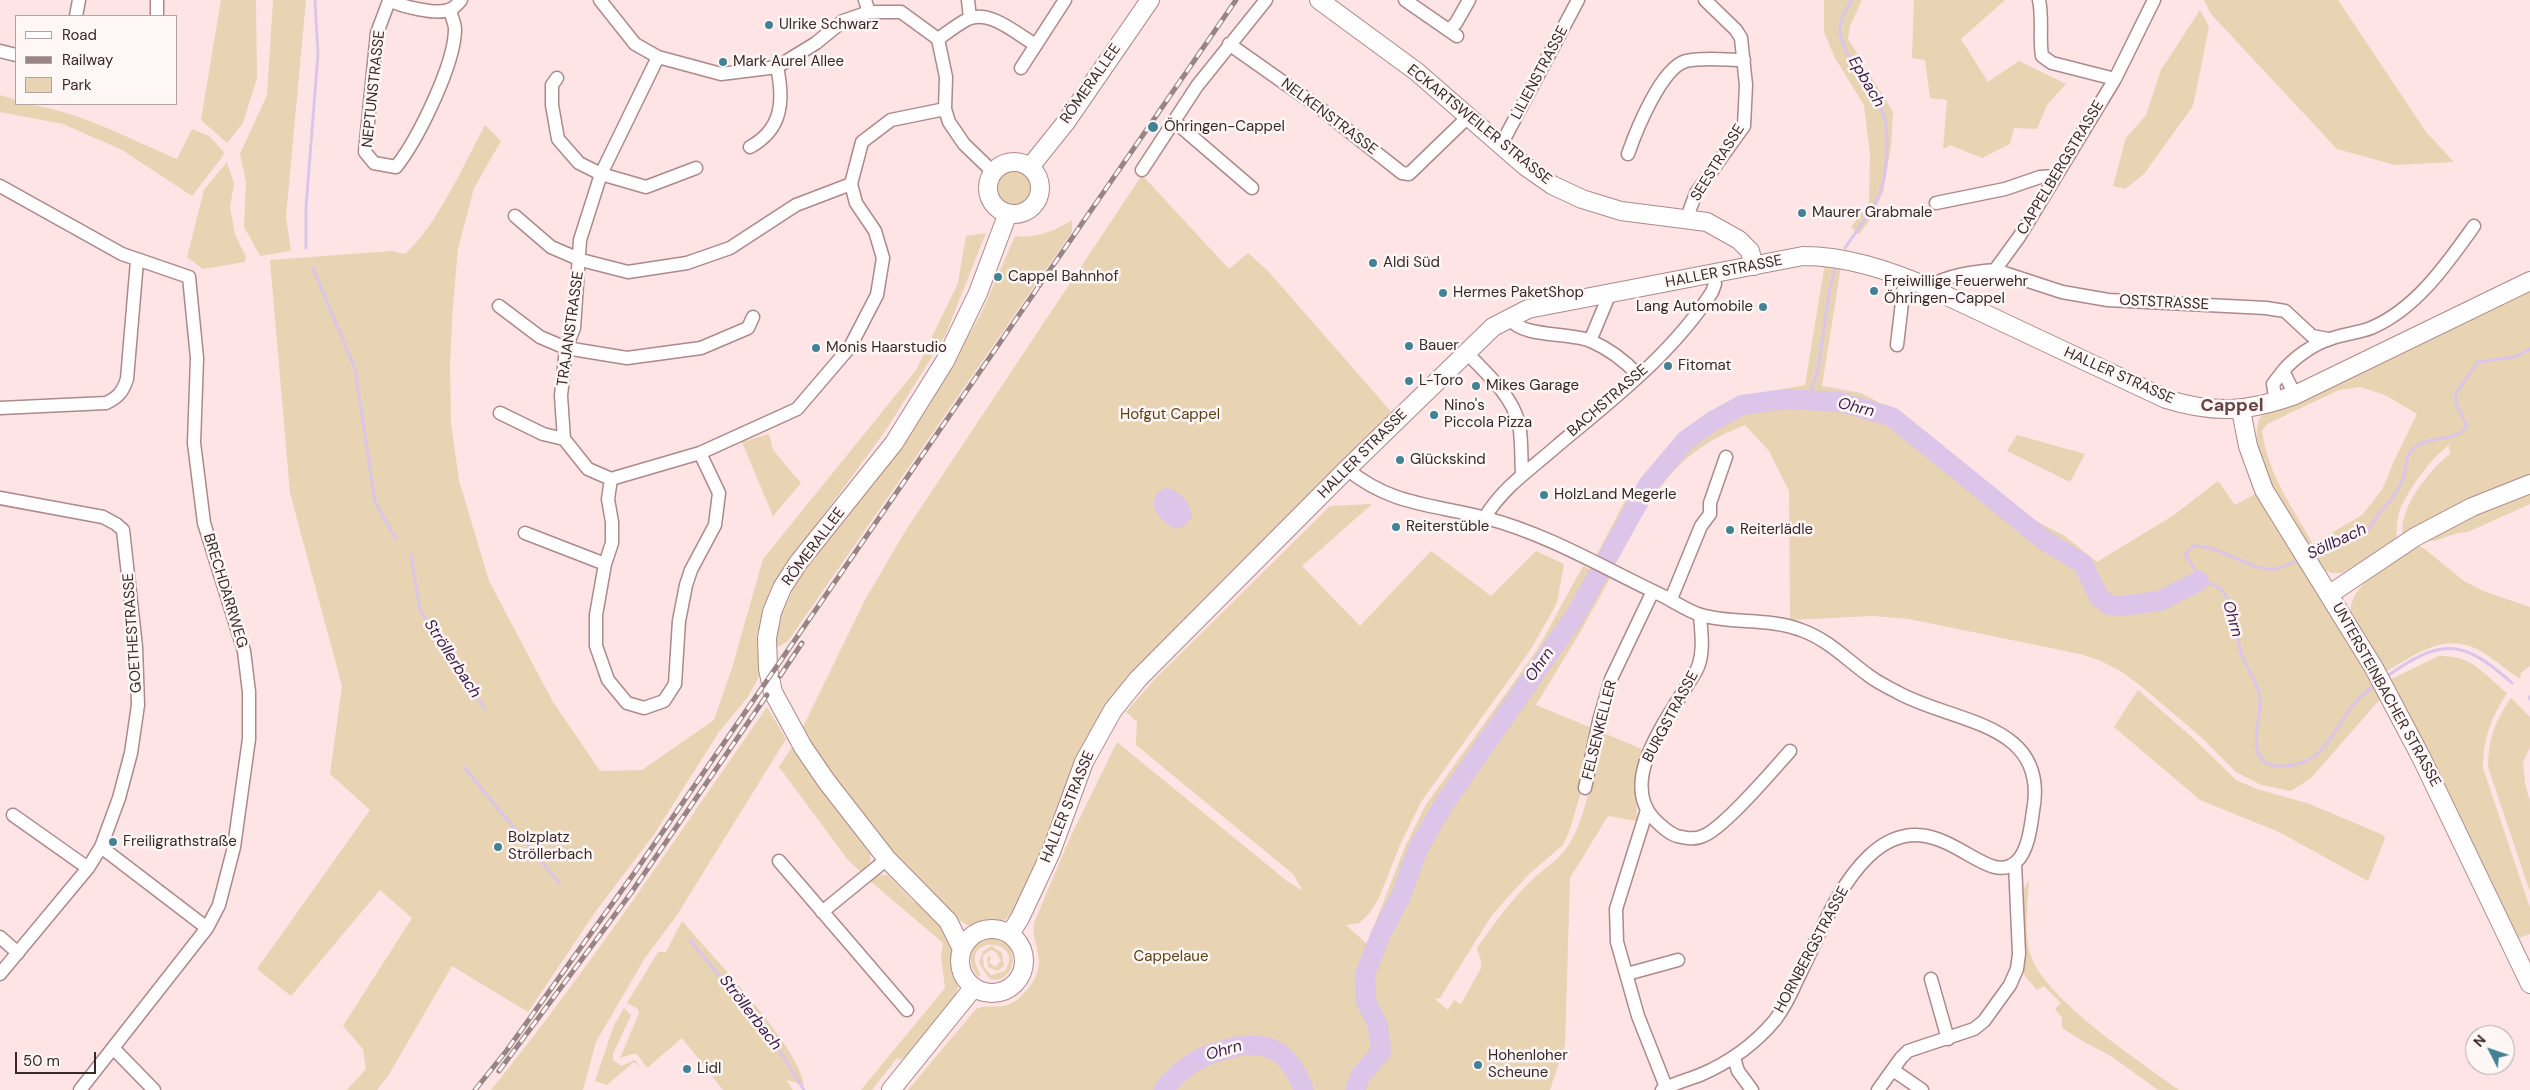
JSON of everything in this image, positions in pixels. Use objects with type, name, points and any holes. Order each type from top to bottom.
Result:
[{"type":"main road","name":"RÖMERALLEE","points":[[1030,167],[1066,122],[1150,0]]},
{"type":"main road","name":"ECKARTSWEILER STRASSE","points":[[1319,0],[1417,72],[1501,145],[1552,185],[1582,199],[1621,211],[1707,222],[1739,240],[1750,251],[1754,266]]},
{"type":"main road","points":[[1011,162],[1018,162],[1030,167],[1040,183],[1040,193],[1036,202],[1024,212],[1008,213],[995,206],[988,193],[988,186],[993,172],[998,167],[1011,162]]},
{"type":"main road","name":"RÖMERALLEE","points":[[962,949],[948,921],[886,859],[826,782],[790,727],[773,692],[768,669],[767,638],[772,612],[782,588],[792,571],[894,443],[940,369],[978,293],[1008,213]]},
{"type":"main road","name":"HALLER STRASSE","points":[[1010,934],[1020,918],[1051,852],[1084,762],[1113,710],[1138,679],[1347,469],[1493,327],[1528,309],[1803,256],[1820,256],[1841,259],[1904,277],[2166,399],[2209,409],[2240,410],[2276,402],[2295,395],[2530,281]]},
{"type":"main road","name":"UNTERSTEINBACHER STRASSE","points":[[2240,410],[2248,446],[2264,490],[2315,569],[2374,668],[2421,757],[2530,984]]},
{"type":"main road","points":[[2330,594],[2415,537],[2472,507],[2530,484]]},
{"type":"main road","name":"RÖMERALLEE","points":[[948,921],[976,933]]},
{"type":"main road","points":[[993,929],[1010,934],[1020,945],[1025,959],[1019,979],[1003,992],[983,992],[974,987],[962,970],[960,960],[962,949],[968,940],[976,933],[993,929]]},
{"type":"main road","points":[[891,1090],[974,987]]},
{"type":"street","points":[[76,15],[79,0]]},
{"type":"street","points":[[157,0],[157,15]]},
{"type":"street","points":[[389,0],[440,12],[450,10],[461,0]]},
{"type":"street","name":"NEPTUNSTRASSE","points":[[389,0],[377,34],[365,152],[374,162],[396,166],[410,150],[445,74],[455,28],[450,10]]},
{"type":"street","points":[[600,0],[635,44],[658,57],[721,74],[777,66],[816,43],[843,21],[867,6],[901,12],[938,39],[946,77],[945,109],[948,122],[964,144],[993,172]]},
{"type":"street","points":[[968,0],[970,18]]},
{"type":"street","points":[[1020,68],[1064,0]]},
{"type":"street","points":[[1142,170],[1228,44],[1266,0]]},
{"type":"street","points":[[1406,0],[1441,26],[1454,32],[1456,23],[1469,0]]},
{"type":"street","name":"LILIENSTRASSE","points":[[1501,145],[1578,0]]},
{"type":"street","name":"SEESTRASSE","points":[[1686,220],[1696,193],[1744,126],[1747,109],[1741,38],[1736,30],[1705,0]]},
{"type":"street","points":[[2039,0],[2042,14],[2040,44],[2042,56],[2052,63],[2115,79]]},
{"type":"street","name":"CAPPELBERGSTRASSE","points":[[1995,270],[2019,237],[2054,176],[2115,79],[2154,0]]},
{"type":"street","points":[[938,39],[970,18],[988,18],[1000,22],[1036,45]]},
{"type":"street","name":"NELKENSTRASSE","points":[[1228,44],[1317,106],[1402,174],[1409,174],[1469,116]]},
{"type":"street","points":[[0,51],[15,55]]},
{"type":"street","name":"TRAJANSTRASSE","points":[[564,439],[561,396],[566,348],[574,328],[581,260],[580,240],[601,174],[658,57]]},
{"type":"street","points":[[1628,154],[1649,106],[1670,72],[1678,65],[1687,61],[1744,60]]},
{"type":"street","points":[[750,147],[761,140],[774,125],[782,92],[777,66]]},
{"type":"street","points":[[557,78],[552,85],[552,105],[558,139],[579,162],[601,174],[646,187],[696,168]]},
{"type":"street","points":[[500,413],[543,434],[564,439],[588,469],[611,478],[700,453],[797,409],[850,347],[877,295],[883,258],[875,231],[856,203],[851,184],[862,142],[891,120],[945,109]]},
{"type":"street","points":[[1174,121],[1252,188]]},
{"type":"street","points":[[1936,203],[2005,188],[2040,177],[2054,176]]},
{"type":"street","points":[[515,216],[551,247],[581,260],[628,272],[687,264],[730,248],[796,205],[851,184]]},
{"type":"street","points":[[0,186],[137,261],[127,379],[123,390],[117,398],[106,402],[0,408]]},
{"type":"street","points":[[2276,402],[2273,384],[2291,361],[2328,339],[2371,328],[2401,310],[2434,280],[2474,226]]},
{"type":"street","name":"BRECHDARRWEG","points":[[80,1090],[207,928],[219,905],[234,847],[248,739],[249,692],[244,650],[204,523],[194,443],[197,358],[189,277],[137,261]]},
{"type":"street","points":[[1928,287],[1941,279],[1972,272],[1995,270]]},
{"type":"street","name":"OSTSTRASSE","points":[[1995,270],[2062,292],[2108,300],[2266,308],[2285,311],[2312,336],[2328,339]]},
{"type":"street","name":"BACHSTRASSE","points":[[1485,518],[1496,500],[1522,474],[1560,444],[1670,347],[1708,298],[1714,284],[1713,274]]},
{"type":"street","points":[[1897,345],[1904,277]]},
{"type":"street","points":[[1590,340],[1610,293]]},
{"type":"street","points":[[498,306],[540,337],[566,348],[627,358],[701,348],[748,328],[753,317]]},
{"type":"street","points":[[1510,319],[1513,324],[1525,329],[1590,340],[1624,360],[1638,375]]},
{"type":"street","points":[[1467,353],[1500,388],[1512,406],[1519,424],[1522,474]]},
{"type":"street","points":[[2283,371],[2295,395]]},
{"type":"street","points":[[611,478],[608,499],[612,522],[612,543],[605,564],[596,615],[596,646],[608,680],[627,703],[644,708],[664,701],[675,684],[679,621],[686,585],[691,570],[715,525],[719,493],[700,453]]},
{"type":"street","points":[[1670,599],[1701,526],[1710,514],[1710,503],[1726,457]]},
{"type":"street","points":[[1347,469],[1381,492],[1453,512],[1485,518],[1527,532],[1592,561],[1700,615],[1800,629],[1822,640],[1869,676],[1902,695],[1977,721],[2006,738],[2026,756],[2034,773],[2036,797],[2030,828],[2021,855],[2015,863],[2018,970],[1984,1021],[1974,1029],[1908,1051],[1878,1090]]},
{"type":"street","name":"GOETHESTRASSE","points":[[0,498],[103,517],[123,530],[136,646],[138,705],[128,762],[119,798],[101,847],[88,868],[0,974]]},
{"type":"street","points":[[525,533],[605,564]]},
{"type":"street","name":"FELSENKELLER","points":[[1585,788],[1599,721],[1611,679],[1653,591]]},
{"type":"street","name":"BURGSTRASSE","points":[[1647,810],[1642,788],[1644,764],[1653,744],[1699,666],[1702,646],[1700,615]]},
{"type":"street","points":[[1647,810],[1660,826],[1674,835],[1689,839],[1703,836],[1720,824],[1790,751]]},
{"type":"street","points":[[1647,810],[1616,909],[1617,942],[1638,1016],[1664,1089]]},
{"type":"street","points":[[13,815],[88,868]]},
{"type":"street","name":"HORNBERGSTRASSE","points":[[1664,1089],[1700,1075],[1734,1058],[1776,1019],[1787,1001],[1836,900],[1852,875],[1871,855],[1894,838],[1911,834],[1926,834],[1988,865],[2006,867],[2015,863]]},
{"type":"street","points":[[101,847],[207,928]]},
{"type":"street","points":[[822,912],[886,859]]},
{"type":"street","points":[[779,861],[906,1010]]},
{"type":"street","points":[[0,937],[18,953]]},
{"type":"street","points":[[1627,974],[1678,960]]},
{"type":"street","points":[[1931,979],[1948,1039]]},
{"type":"street","points":[[114,1049],[154,1090]]},
{"type":"street","points":[[1734,1058],[1738,1071],[1752,1090]]},
{"type":"street","points":[[1892,1070],[1922,1090]]},
{"type":"green space","points":[[221,0],[256,0],[257,78],[243,123],[227,143],[201,120]]},
{"type":"green space","points":[[273,0],[306,0],[286,217],[291,251],[260,256],[244,227],[246,182],[240,154],[267,95]]},
{"type":"green space","points":[[1824,0],[1862,0],[1850,26],[1848,39],[1893,112],[1891,146],[1883,192],[1870,220],[1859,234],[1851,227],[1869,203],[1870,154],[1864,105],[1835,58],[1824,32]]},
{"type":"green space","points":[[1914,0],[2005,0],[1961,39],[1988,82],[2019,61],[2066,84],[2047,105],[2037,129],[2014,128],[2010,144],[1982,158],[1950,145],[1943,149],[1947,100],[1930,98],[1925,60],[1912,58]]},
{"type":"green space","points":[[2204,0],[2338,0],[2426,132],[2454,162],[2395,165],[2337,149],[2211,14]]},
{"type":"green space","points":[[2200,10],[2209,27],[2193,106],[2144,174],[2125,189],[2113,186],[2126,138],[2146,115],[2161,70]]},
{"type":"green space","points":[[0,95],[15,100],[15,105],[35,106],[77,116],[177,159],[192,129],[209,136],[224,152],[223,156],[192,196],[122,150],[63,124],[0,112]]},
{"type":"green space","points":[[485,125],[501,141],[474,188],[458,249],[453,305],[450,364],[451,423],[459,480],[489,581],[553,702],[600,771],[642,770],[714,720],[732,668],[763,559],[916,370],[958,283],[966,236],[986,233],[945,336],[886,430],[772,585],[757,635],[759,677],[747,698],[719,732],[653,836],[596,911],[528,1012],[452,966],[388,1076],[377,1090],[347,1090],[366,1069],[363,1049],[343,1026],[412,918],[380,890],[291,996],[257,969],[370,810],[330,774],[342,686],[290,493],[270,260],[392,251],[405,254],[417,242],[439,211]]},
{"type":"green space","points":[[227,162],[234,184],[230,207],[235,234],[246,257],[245,262],[203,269],[187,257],[204,190]]},
{"type":"green space","points":[[1015,168],[1029,173],[1034,187],[1029,201],[1015,206],[1001,201],[996,187],[1001,173]]},
{"type":"green space","name":"Hofgut Cappel","points":[[1142,175],[1229,269],[1248,253],[1268,271],[1394,415],[1110,703],[1032,876],[1013,913],[998,925],[990,924],[979,928],[967,925],[954,917],[929,894],[862,819],[801,731],[865,600],[906,530]]},
{"type":"green space","points":[[1072,220],[1072,232],[788,641],[776,648],[780,615],[808,562],[857,503],[927,409],[982,312],[1015,236],[1022,237],[1045,233],[1059,228]]},
{"type":"green space","points":[[1825,263],[1841,266],[1822,386],[1861,393],[1902,415],[2036,521],[2065,536],[2097,562],[2174,515],[2218,481],[2235,505],[2257,493],[2383,696],[2311,778],[2291,791],[2261,785],[2236,772],[2201,737],[2141,686],[2119,670],[2099,660],[2080,654],[1909,619],[1873,616],[1790,620],[1789,491],[1769,451],[1745,425],[1719,437],[1698,450],[1680,465],[1652,499],[1613,565],[1596,556],[1627,497],[1663,453],[1703,418],[1741,397],[1805,385]]},
{"type":"green space","points":[[2530,287],[2530,479],[2403,538],[2402,527],[2410,503],[2424,480],[2450,454],[2449,445],[2428,466],[2403,502],[2397,522],[2396,541],[2342,573],[2332,573],[2324,570],[2314,557],[2276,495],[2259,450],[2257,431],[2261,416],[2301,401]],"holes":[[[2360,387],[2385,395],[2417,414],[2382,490],[2362,515],[2313,544],[2275,476],[2265,447],[2262,431],[2267,424],[2339,390]]]},
{"type":"green space","points":[[769,434],[773,450],[801,483],[773,516],[742,442]]},
{"type":"green space","points":[[2017,435],[2085,454],[2070,482],[2007,451]]},
{"type":"green space","points":[[2530,490],[2530,504],[2468,532],[2427,541],[2427,538],[2474,512]]},
{"type":"green space","name":"Cappelaue","points":[[1372,504],[1302,566],[1360,626],[1431,551],[1491,596],[1536,551],[1564,564],[1557,603],[1531,649],[1421,802],[1400,845],[1379,898],[1369,914],[1359,923],[1346,925],[1367,944],[1405,847],[1425,806],[1537,650],[1583,566],[1610,578],[1536,705],[1594,729],[1582,789],[1569,832],[1563,845],[1528,875],[1492,915],[1440,998],[1435,999],[1448,1010],[1454,1000],[1461,1004],[1481,968],[1477,948],[1517,896],[1566,849],[1573,838],[1584,809],[1601,732],[1644,750],[1636,785],[1637,821],[1608,816],[1570,878],[1565,1045],[1550,1090],[908,1090],[976,1009],[1002,1006],[1016,1001],[1026,992],[1034,980],[1039,961],[1034,923],[1069,840],[1117,742],[1287,881],[1303,891],[1293,874],[1136,745],[1137,722],[1126,712],[1154,680],[1330,506]]},
{"type":"green space","points":[[2417,546],[2422,547],[2464,581],[2483,591],[2530,607],[2530,666],[2521,673],[2520,679],[2475,648],[2451,643],[2428,648],[2385,672],[2355,626],[2351,608],[2354,597],[2372,576],[2396,558]]},
{"type":"green space","points":[[2439,656],[2451,656],[2469,662],[2507,693],[2496,711],[2486,738],[2483,768],[2530,908],[2530,934],[2516,939],[2392,690],[2395,688],[2391,679]]},
{"type":"green space","points":[[2138,690],[2195,740],[2236,780],[2257,789],[2310,804],[2383,835],[2385,838],[2368,881],[2279,832],[2200,800],[2114,727]]},
{"type":"green space","points":[[2511,698],[2530,717],[2530,747],[2523,763],[2525,784],[2530,801],[2530,892],[2488,767],[2491,739],[2497,722]]},
{"type":"green space","points":[[767,707],[786,739],[677,915],[645,958],[596,1042],[583,1090],[491,1090],[528,1044],[598,949]]},
{"type":"green space","points":[[794,744],[870,853],[870,862],[861,872],[848,860],[779,767]]},
{"type":"green space","points":[[878,875],[888,875],[913,901],[932,915],[958,949],[959,984],[956,994],[944,1015],[927,1035],[901,1060],[897,1058],[872,1090],[861,1090],[945,988],[941,958],[943,943],[869,880]]},
{"type":"green space","points":[[2029,880],[2027,920],[2029,950],[2042,976],[2076,1012],[2179,1090],[2158,1090],[2111,1056],[2062,1028],[2062,1018],[2055,1009],[2061,1003],[2044,986],[2037,990],[2024,975],[2021,894]]},
{"type":"green space","points":[[682,921],[771,1025],[799,1068],[804,1085],[786,1080],[793,1090],[723,1090],[682,1038],[647,1068],[637,1054],[620,1058],[639,1013],[637,1008],[627,1003],[658,952],[666,952]]},
{"type":"green space","points":[[987,938],[1000,940],[1008,945],[1012,953],[1013,961],[1010,970],[1005,976],[998,979],[989,978],[979,963],[983,951],[992,946],[1002,953],[1004,966],[997,971],[988,967],[987,957],[991,957],[989,962],[995,967],[1001,961],[996,952],[991,950],[983,955],[984,967],[991,975],[1005,971],[1009,960],[1007,952],[1000,947],[991,945],[983,947],[976,952],[975,961],[981,975],[978,977],[972,966],[971,955],[973,950],[976,945]]},
{"type":"green space","points":[[624,1008],[631,1015],[613,1054],[613,1060],[621,1066],[635,1060],[640,1067],[634,1062],[607,1085],[595,1081],[614,1025]]},
{"type":"shaded area","points":[[1165,488],[1180,494],[1189,506],[1192,517],[1184,526],[1175,529],[1167,524],[1161,519],[1153,505],[1156,494]]},
{"type":"waterway","points":[[306,248],[306,207],[318,54],[315,0]]},
{"type":"waterway","name":"Epbach","points":[[1845,248],[1868,215],[1882,188],[1887,145],[1883,113],[1873,93],[1847,52],[1840,32],[1842,19],[1852,0]]},
{"type":"waterway","points":[[313,268],[355,369],[375,502],[396,539]]},
{"type":"waterway","name":"Epbach","points":[[1808,399],[1818,369],[1830,287],[1835,270]]},
{"type":"waterway","name":"Söllbach","points":[[2310,555],[2347,542],[2367,531],[2397,490],[2404,477],[2410,452],[2420,444],[2455,435],[2467,426],[2456,404],[2456,393],[2478,362],[2514,357],[2530,349]]},
{"type":"waterway","name":"Ohrn","points":[[1355,1090],[1361,1075],[1381,1052],[1378,1026],[1366,1001],[1365,974],[1381,934],[1401,896],[1418,849],[1444,804],[1575,616],[1648,485],[1686,440],[1713,421],[1742,405],[1785,399],[1840,402],[1892,417],[2044,540],[2083,564],[2099,597],[2109,605],[2121,606],[2160,601],[2199,581]]},
{"type":"waterway","name":"Ohrn","points":[[2300,560],[2274,569],[2266,569],[2214,549],[2203,547],[2193,546],[2185,555],[2199,575],[2199,581],[2210,583],[2220,589],[2232,607],[2241,653],[2259,692],[2260,707],[2256,739],[2260,757],[2266,763],[2277,766],[2289,766],[2310,759],[2316,755],[2335,733],[2355,702],[2375,685]]},
{"type":"waterway","name":"Ströllerbach","points":[[411,555],[420,610],[485,709]]},
{"type":"waterway","name":"Ohrn","points":[[2386,677],[2422,655],[2451,648],[2465,651],[2479,658],[2512,683]]},
{"type":"waterway","name":"Ströllerbach","points":[[464,767],[560,884]]},
{"type":"waterway","name":"Ströllerbach","points":[[690,940],[773,1040],[804,1090]]},
{"type":"waterway","name":"Ohrn","points":[[1163,1090],[1177,1075],[1199,1059],[1227,1049],[1254,1045],[1265,1047],[1284,1057],[1298,1077],[1304,1090]]},
{"type":"railway","points":[[475,1090],[507,1050],[635,872],[1236,0]]},
{"type":"railway","points":[[780,676],[802,643]]},
{"type":"railway","points":[[499,1071],[631,893],[767,695]]},
{"type":"place","name":"Ulrike Schwarz","points":[[769,25]]},
{"type":"place","name":"Mark Aurel Allee","points":[[723,62]]},
{"type":"place","name":"Öhringen-Cappel","points":[[1153,127]]},
{"type":"place","name":"Maurer Grabmale","points":[[1802,213]]},
{"type":"place","name":"Aldi Süd","points":[[1373,263]]},
{"type":"place","name":"Cappel Bahnhof","points":[[998,277]]},
{"type":"place","name":"Freiwillige Feuerwehr Öhringen-Cappel","points":[[1874,291]]},
{"type":"place","name":"Hermes PaketShop","points":[[1443,293]]},
{"type":"place","name":"Lang Automobile","points":[[1763,307]]},
{"type":"place","name":"Bauer","points":[[1409,346]]},
{"type":"place","name":"Monis Haarstudio","points":[[816,348]]},
{"type":"place","name":"Fitomat","points":[[1668,366]]},
{"type":"place","name":"L-Toro","points":[[1409,381]]},
{"type":"place","name":"Mikes Garage","points":[[1476,386]]},
{"type":"place","name":"Nino's Piccola Pizza","points":[[1434,415]]},
{"type":"place","name":"Glückskind","points":[[1400,460]]},
{"type":"place","name":"HolzLand Megerle","points":[[1544,495]]},
{"type":"place","name":"Reiterstüble","points":[[1396,527]]},
{"type":"place","name":"Reiterlädle","points":[[1730,530]]},
{"type":"place","name":"Freiligrathstraße","points":[[113,842]]},
{"type":"place","name":"Bolzplatz Ströllerbach","points":[[498,847]]},
{"type":"place","name":"Hohenloher Scheune","points":[[1478,1065]]},
{"type":"place","name":"Lidl","points":[[687,1069]]},
{"type":"district","name":"Cappel","points":[[2232,406]]}]
